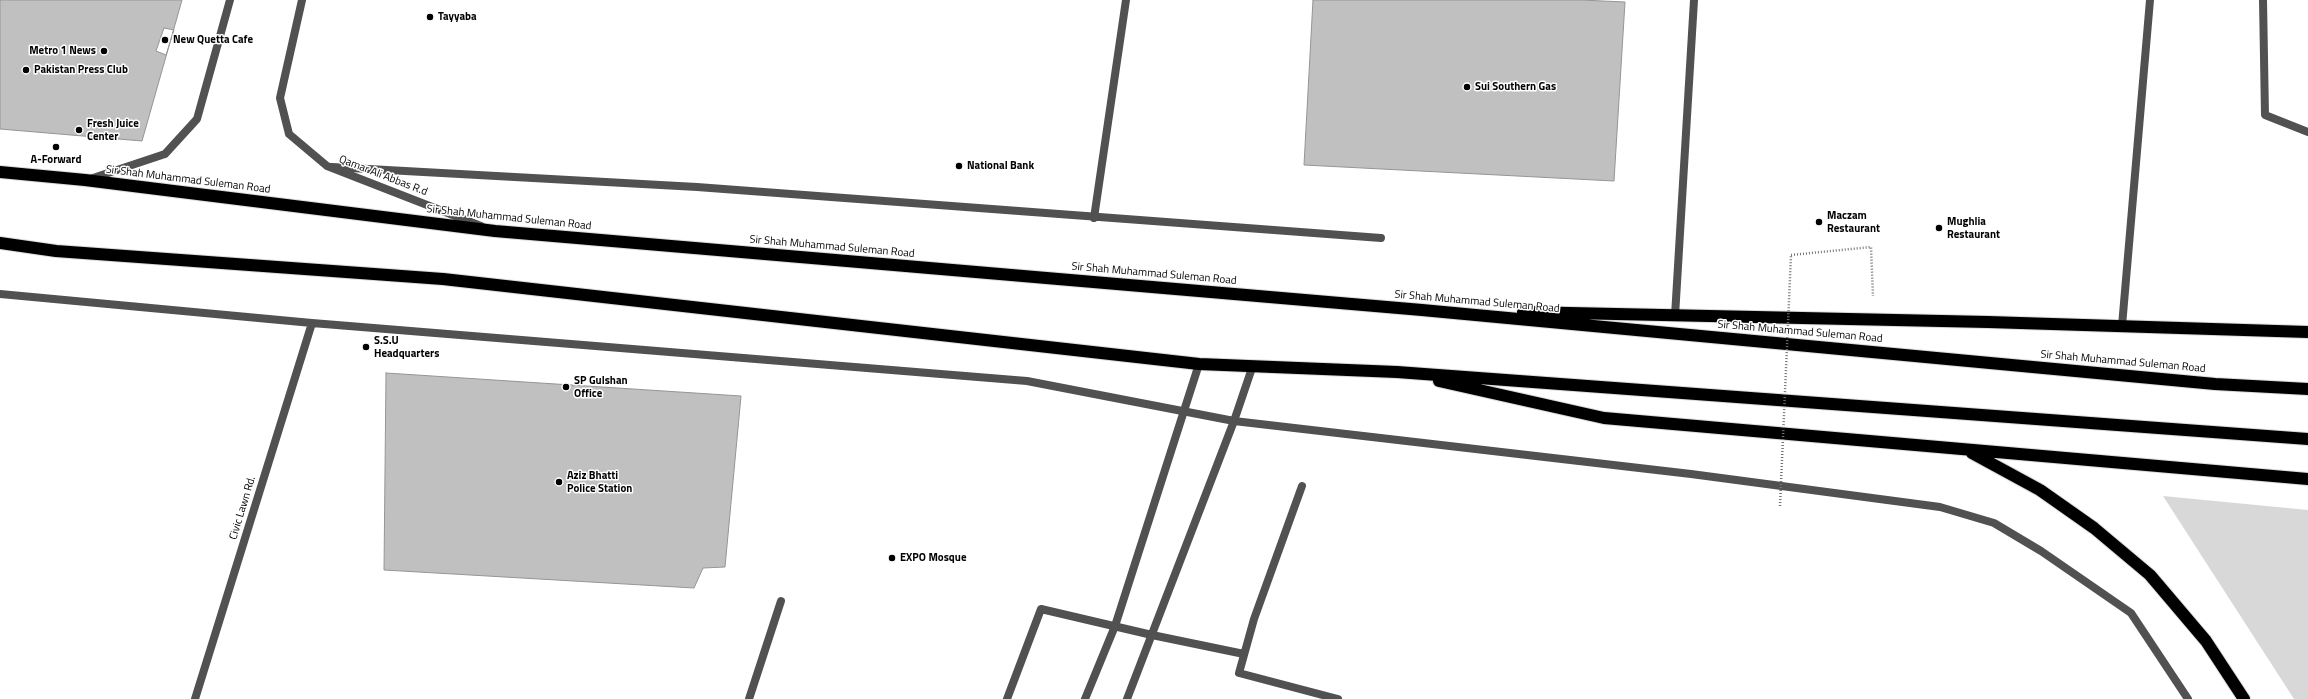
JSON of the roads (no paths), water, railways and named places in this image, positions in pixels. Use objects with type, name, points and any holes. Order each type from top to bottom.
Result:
[{"type":"highway","name":"Sir Shah Muhammad Suleman Road","points":[[0,172],[85,180],[495,231],[1422,310],[2215,384],[2308,389]]},
{"type":"highway","points":[[0,244],[56,251],[443,279],[1199,364],[1252,368],[1397,372],[2308,439]]},
{"type":"highway","points":[[1422,310],[1874,319],[2308,332]]},
{"type":"highway","points":[[1397,372],[1604,418],[2308,479]]},
{"type":"highway","points":[[1966,450],[2040,490],[2094,528],[2150,575],[2206,641],[2244,699]]},
{"type":"street","points":[[85,180],[165,154],[197,119],[230,0]]},
{"type":"street","name":"Qamar Ali Abbas R.d","points":[[302,0],[280,98],[289,134],[327,166],[495,231]]},
{"type":"street","points":[[1094,218],[1126,0]]},
{"type":"street","points":[[1675,316],[1694,0]]},
{"type":"street","points":[[2122,326],[2150,0]]},
{"type":"street","points":[[2263,0],[2264,114],[2308,132]]},
{"type":"street","points":[[327,166],[697,187],[1094,218],[1381,238]]},
{"type":"street","points":[[0,294],[312,323],[1027,381],[1234,421],[1691,474],[1940,507],[1994,523],[2041,551],[2131,614],[2188,699]]},
{"type":"street","name":"Civic Lawn Rd.","points":[[195,699],[312,323]]},
{"type":"street","points":[[1085,699],[1115,626],[1199,364]]},
{"type":"street","points":[[1127,699],[1152,636],[1199,507],[1234,421],[1252,368]]},
{"type":"street","points":[[1302,486],[1254,619],[1239,673],[1338,699]]},
{"type":"street","points":[[749,699],[781,601]]},
{"type":"street","points":[[1007,699],[1041,609],[1152,636],[1244,654]]},
{"type":"place","name":"Tayyaba","points":[[430,17]]},
{"type":"place","name":"New Quetta Cafe","points":[[165,40]]},
{"type":"place","name":"Metro 1 News","points":[[104,51]]},
{"type":"place","name":"Pakistan Press Club","points":[[26,70]]},
{"type":"place","name":"Sui Southern Gas","points":[[1467,87]]},
{"type":"place","name":"Fresh Juice Center","points":[[79,130]]},
{"type":"place","name":"A-Forward","points":[[56,147]]},
{"type":"place","name":"National Bank","points":[[959,166]]},
{"type":"place","name":"Maczam Restaurant","points":[[1819,222]]},
{"type":"place","name":"Mughlia Restaurant","points":[[1939,228]]},
{"type":"place","name":"S.S.U Headquarters","points":[[366,347]]},
{"type":"place","name":"SP Gulshan Office","points":[[566,387]]},
{"type":"place","name":"Aziz Bhatti Police Station","points":[[559,482]]},
{"type":"place","name":"EXPO Mosque","points":[[892,558]]}]
